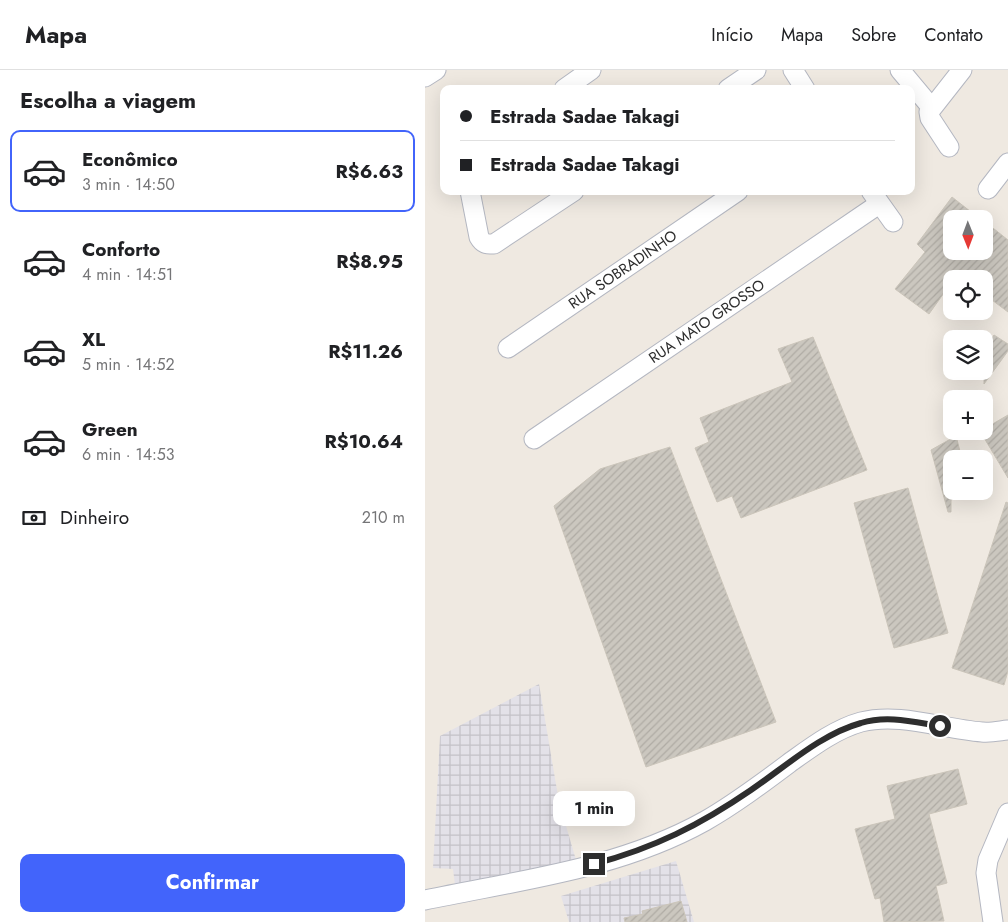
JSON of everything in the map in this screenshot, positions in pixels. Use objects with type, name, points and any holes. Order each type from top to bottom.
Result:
[{"type":"street","points":[[570,85],[591,70]]},
{"type":"street","points":[[734,85],[756,70]]},
{"type":"street","points":[[793,70],[802,85]]},
{"type":"street","points":[[900,70],[912,85]]},
{"type":"street","points":[[949,147],[929,118],[929,112],[962,70]]},
{"type":"street","points":[[915,88],[931,108]]},
{"type":"street","points":[[988,189],[1008,164]]},
{"type":"street","points":[[471,195],[479,237],[482,242],[487,244],[494,244],[569,195]]},
{"type":"street","name":"RUA SOBRADINHO","points":[[508,348],[733,195]]},
{"type":"street","points":[[875,198],[893,222]]},
{"type":"street","name":"RUA MATO GROSSO","points":[[535,439],[875,198]]},
{"type":"street","points":[[425,900],[529,881],[628,855],[705,821],[811,748],[841,730],[861,723],[878,719],[907,720],[983,732],[1008,730]]},
{"type":"street","points":[[993,922],[986,874],[988,860],[1008,814]]},
{"type":"shaded area","points":[[539,684],[559,802],[576,860],[455,885],[453,869],[433,868],[440,736]]},
{"type":"shaded area","points":[[676,861],[694,922],[569,922],[561,896]]},
{"type":"building","points":[[952,197],[969,210],[943,210],[943,260],[993,260],[993,228],[1008,240],[1008,312],[993,301],[993,270],[943,270],[943,294],[929,314],[895,289],[925,252],[917,244]]},
{"type":"building","points":[[994,335],[1008,344],[1008,351],[993,372]]},
{"type":"building","points":[[813,337],[867,470],[741,518],[732,496],[717,502],[695,448],[709,442],[700,418],[792,382],[778,349]]},
{"type":"building","points":[[1008,415],[1008,478],[985,440],[993,440],[993,424]]},
{"type":"building","points":[[949,440],[957,440],[960,450],[943,450],[943,494],[931,450]]},
{"type":"building","points":[[670,447],[776,722],[646,767],[554,506],[600,469]]},
{"type":"building","points":[[908,488],[948,633],[894,648],[854,503]]},
{"type":"building","points":[[945,500],[951,500],[951,512],[948,512]]},
{"type":"building","points":[[1006,502],[1008,503],[1008,671],[1004,685],[952,668]]},
{"type":"building","points":[[958,769],[967,804],[929,814],[947,883],[936,886],[944,921],[884,922],[880,898],[875,899],[855,829],[895,819],[887,786]]},
{"type":"building","points":[[681,901],[687,922],[625,922],[624,918],[643,914],[642,911]]},
{"type":"route","points":[[594,864],[628,855],[705,821],[811,748],[841,730],[878,719],[907,720],[940,726]]}]
